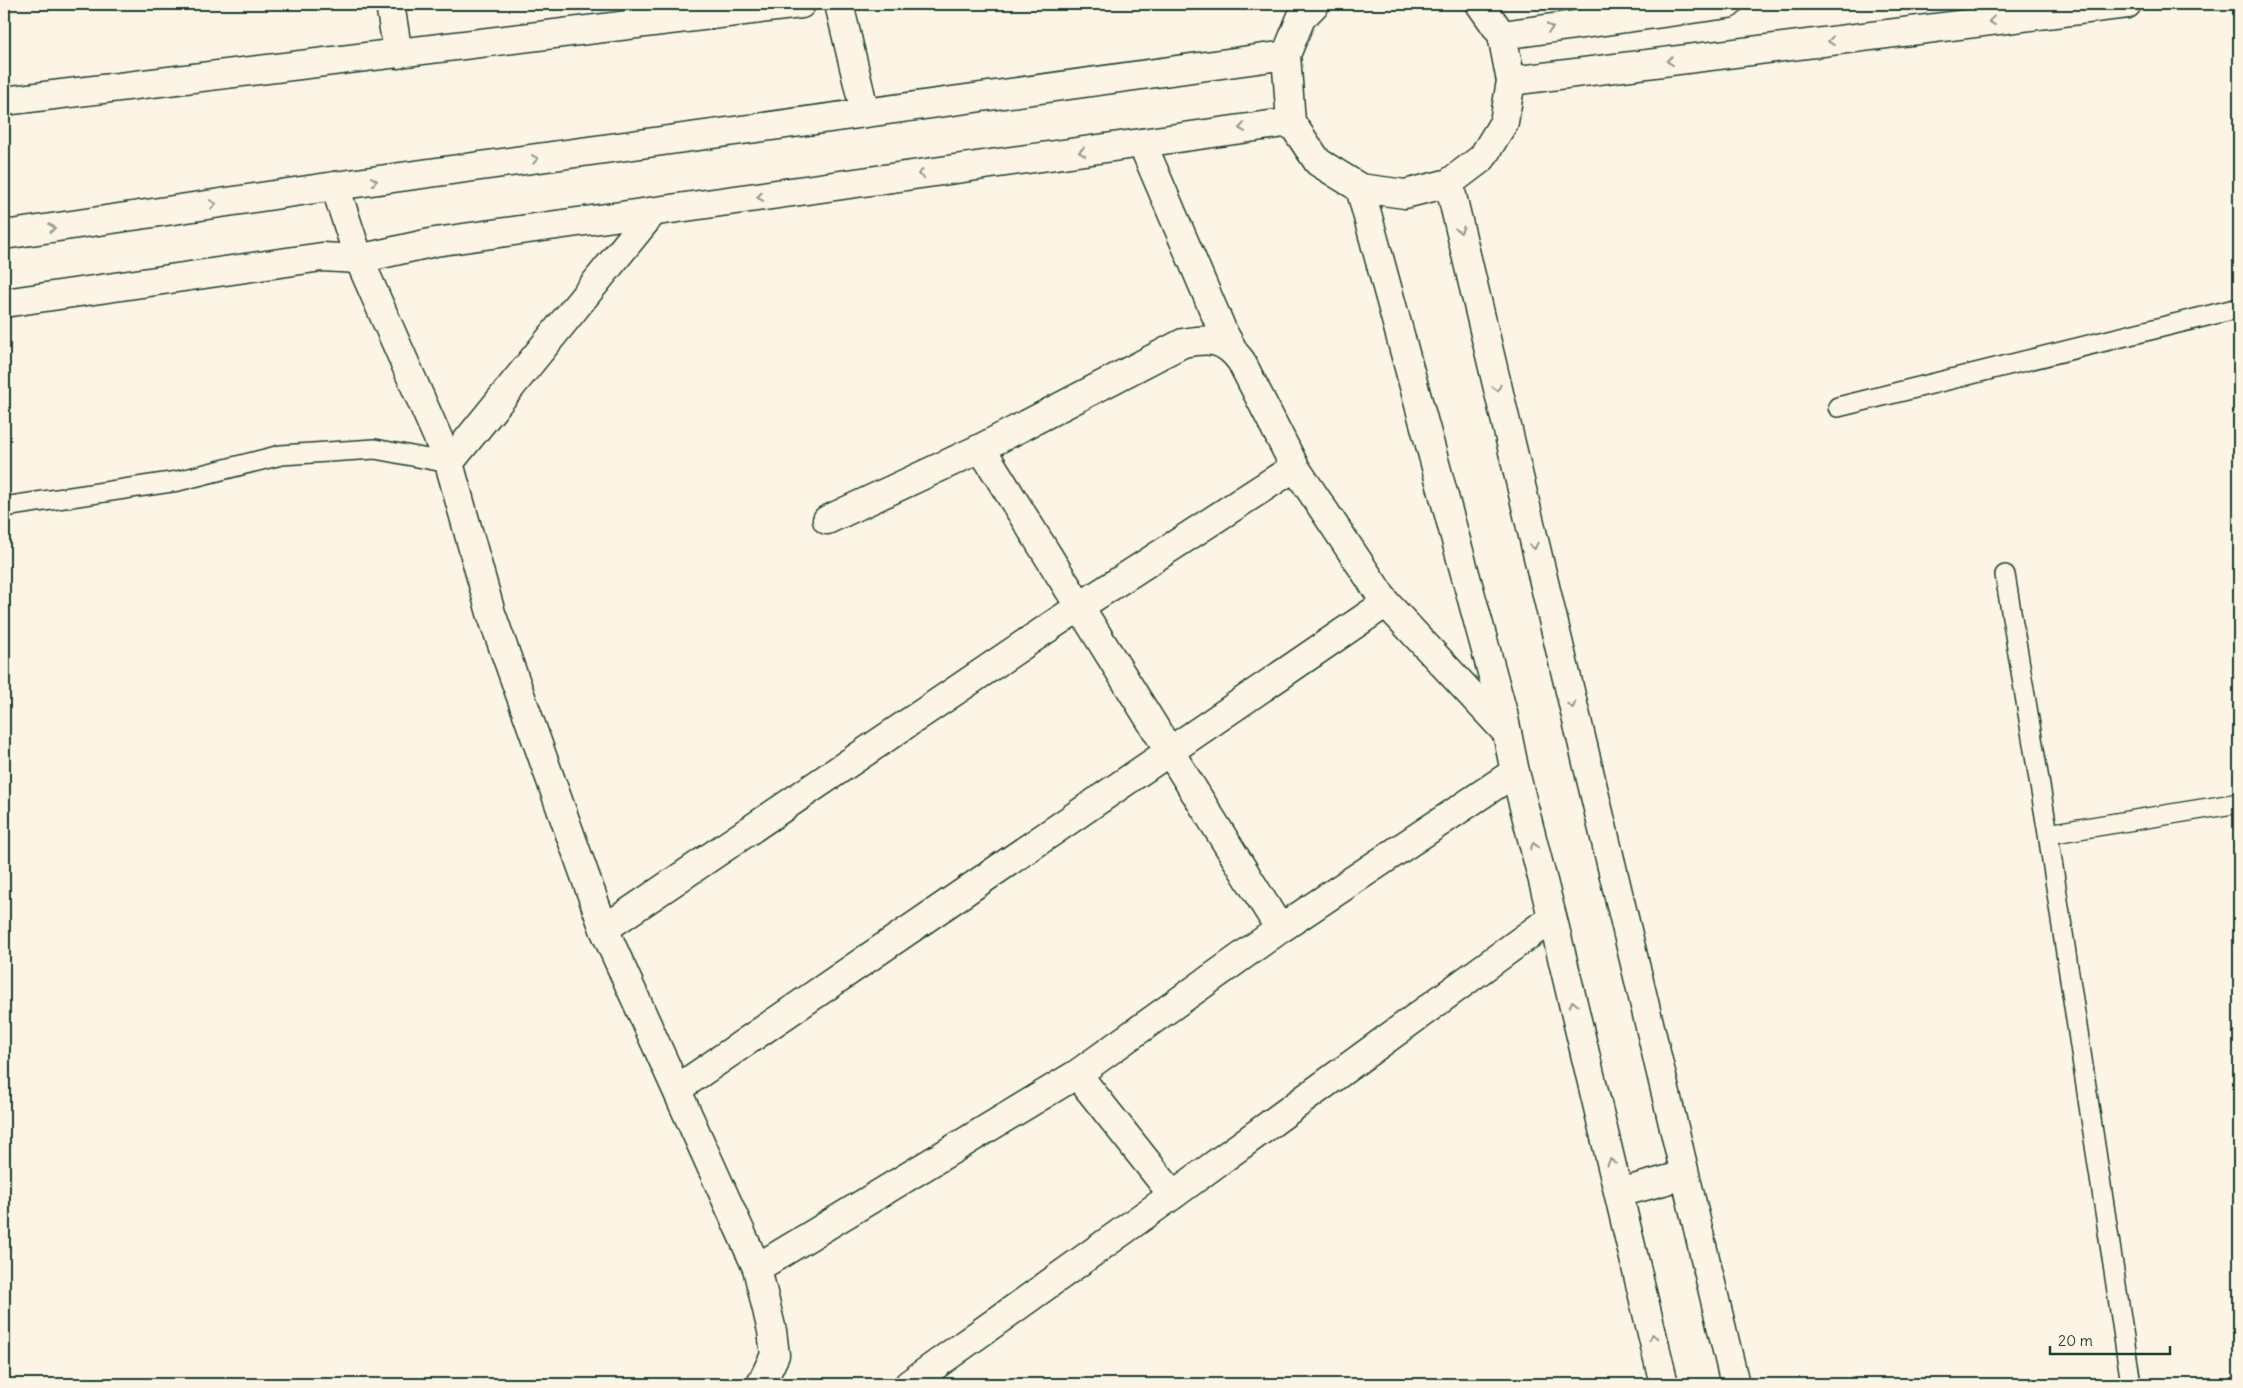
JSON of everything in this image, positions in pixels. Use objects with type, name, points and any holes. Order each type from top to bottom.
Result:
[{"type":"street","points":[[390,4],[398,54]]},
{"type":"street","points":[[4,101],[801,4]]},
{"type":"street","points":[[839,4],[865,113]]},
{"type":"street","points":[[1315,4],[1301,18],[1286,55],[1291,122],[1318,162],[1360,188],[1405,194],[1448,183],[1482,158],[1504,122],[1511,82],[1502,34],[1480,4]]},
{"type":"street","points":[[1502,34],[1728,4]]},
{"type":"street","points":[[1511,82],[2127,4]]},
{"type":"street","points":[[4,234],[335,186],[1286,55]]},
{"type":"street","points":[[4,303],[322,258],[359,258],[435,242],[1291,122]]},
{"type":"street","points":[[1142,143],[1223,332],[1241,361],[1295,467],[1386,603],[1507,733]]},
{"type":"street","points":[[1448,183],[1735,1384]]},
{"type":"street","points":[[335,186],[359,258],[450,463],[490,613],[604,929],[757,1268],[772,1331],[774,1356],[760,1384]]},
{"type":"street","points":[[1360,188],[1507,733],[1664,1384]]},
{"type":"street","points":[[450,463],[653,212]]},
{"type":"street","points":[[827,520],[981,448],[1183,343],[1206,339],[1220,343],[1233,350]]},
{"type":"street","points":[[981,448],[1280,929]]},
{"type":"street","points":[[604,929],[1079,607],[1295,467]]},
{"type":"street","points":[[676,1090],[1386,603]]},
{"type":"street","points":[[757,1268],[1077,1074],[1280,929],[1515,772]]},
{"type":"street","points":[[909,1384],[1173,1195],[1552,918]]},
{"type":"street","points":[[1077,1074],[1173,1195]]},
{"type":"street","points":[[1619,1194],[1685,1174]]},
{"type":"lane","points":[[1838,407],[2239,308]]},
{"type":"lane","points":[[4,507],[178,481],[281,455],[375,449],[450,463]]},
{"type":"lane","points":[[2005,575],[2048,834],[2131,1384]]},
{"type":"lane","points":[[2048,834],[2239,803]]}]
